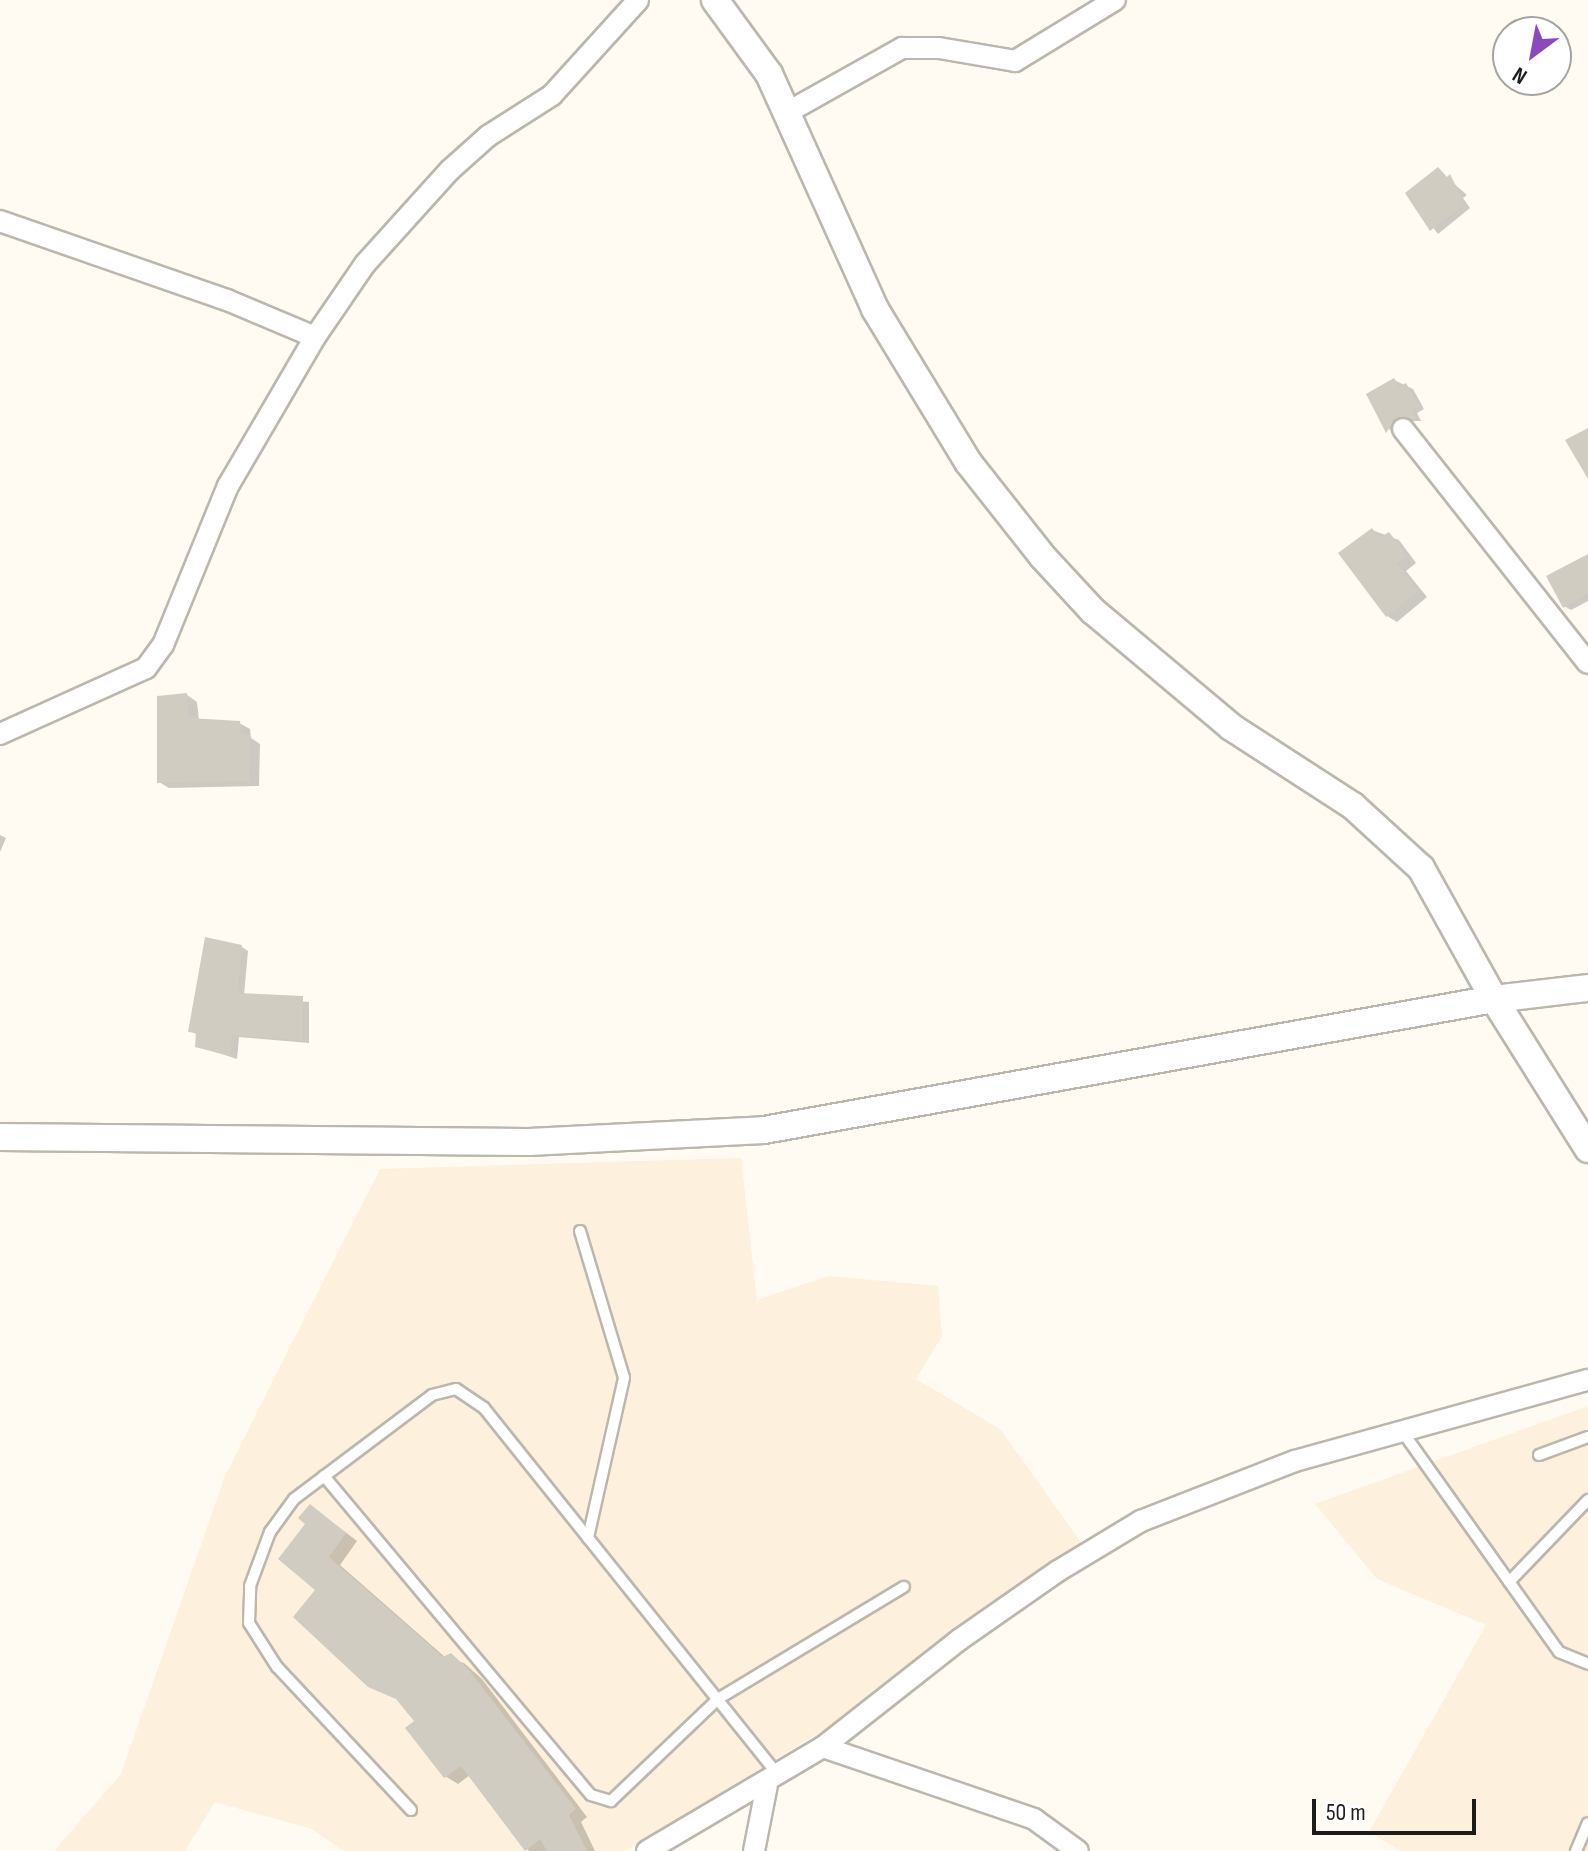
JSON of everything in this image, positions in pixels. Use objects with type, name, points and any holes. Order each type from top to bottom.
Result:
[{"type":"street","points":[[0,734],[146,668],[163,645],[228,486],[315,337],[365,264],[450,170],[488,136],[552,95],[638,0]]},
{"type":"street","points":[[715,0],[769,74],[875,309],[968,462],[1043,557],[1093,611],[1182,689],[1353,806],[1421,868],[1494,999],[1588,1149]]},
{"type":"street","points":[[788,112],[902,48],[939,48],[1015,61],[1115,0]]},
{"type":"street","points":[[0,221],[227,300],[315,337]]},
{"type":"street","points":[[1403,429],[1588,663]]},
{"type":"street","points":[[0,1137],[529,1142],[764,1130],[1494,999],[1588,988]]},
{"type":"street","points":[[647,1851],[773,1780],[823,1747],[984,1623],[1141,1521],[1219,1487],[1401,1429],[1588,1380]]},
{"type":"street","points":[[823,1747],[1034,1819],[1078,1851]]},
{"type":"street","points":[[754,1851],[773,1780]]},
{"type":"lane","points":[[580,1231],[624,1378],[588,1538]]},
{"type":"lane","points":[[411,1810],[277,1667],[249,1623],[250,1586],[270,1532],[294,1499],[432,1395],[456,1389],[484,1408],[718,1699],[773,1780]]},
{"type":"lane","points":[[1401,1429],[1559,1652],[1588,1664]]},
{"type":"lane","points":[[1539,1455],[1588,1437]]},
{"type":"lane","points":[[324,1476],[591,1795],[611,1801],[718,1699],[904,1587]]},
{"type":"lane","points":[[1509,1582],[1588,1500]]},
{"type":"lane","points":[[1576,1851],[1588,1823]]},
{"type":"shaded area","points":[[741,1158],[757,1300],[829,1276],[938,1286],[942,1336],[916,1379],[1000,1429],[1083,1545],[840,1720],[625,1851],[343,1851],[312,1829],[215,1802],[185,1851],[54,1851],[121,1774],[225,1476],[380,1169]]},
{"type":"shaded area","points":[[1588,1406],[1588,1851],[1401,1851],[1369,1832],[1486,1625],[1377,1579],[1315,1504]]},
{"type":"building","points":[[1438,167],[1447,177],[1450,174],[1465,204],[1430,231],[1405,193]]},
{"type":"building","points":[[1394,378],[1399,387],[1406,383],[1419,406],[1412,409],[1416,419],[1396,418],[1386,433],[1366,394]]},
{"type":"building","points":[[1588,428],[1588,479],[1565,440]]},
{"type":"building","points":[[1372,528],[1379,538],[1389,532],[1407,556],[1397,564],[1418,591],[1386,617],[1338,553]]},
{"type":"building","points":[[1588,554],[1588,594],[1563,608],[1546,576]]},
{"type":"building","points":[[187,693],[189,718],[240,721],[241,734],[250,736],[249,781],[157,783],[157,696]]},
{"type":"building","points":[[205,937],[242,945],[238,993],[303,996],[303,1041],[232,1035],[230,1056],[195,1047],[196,1033],[188,1032]]},
{"type":"building","points":[[310,1504],[346,1533],[329,1557],[443,1657],[451,1653],[469,1670],[576,1809],[569,1815],[587,1851],[547,1851],[540,1839],[525,1851],[461,1766],[444,1778],[405,1728],[414,1721],[396,1699],[368,1687],[293,1617],[315,1590],[278,1559],[305,1524],[298,1518]]}]
